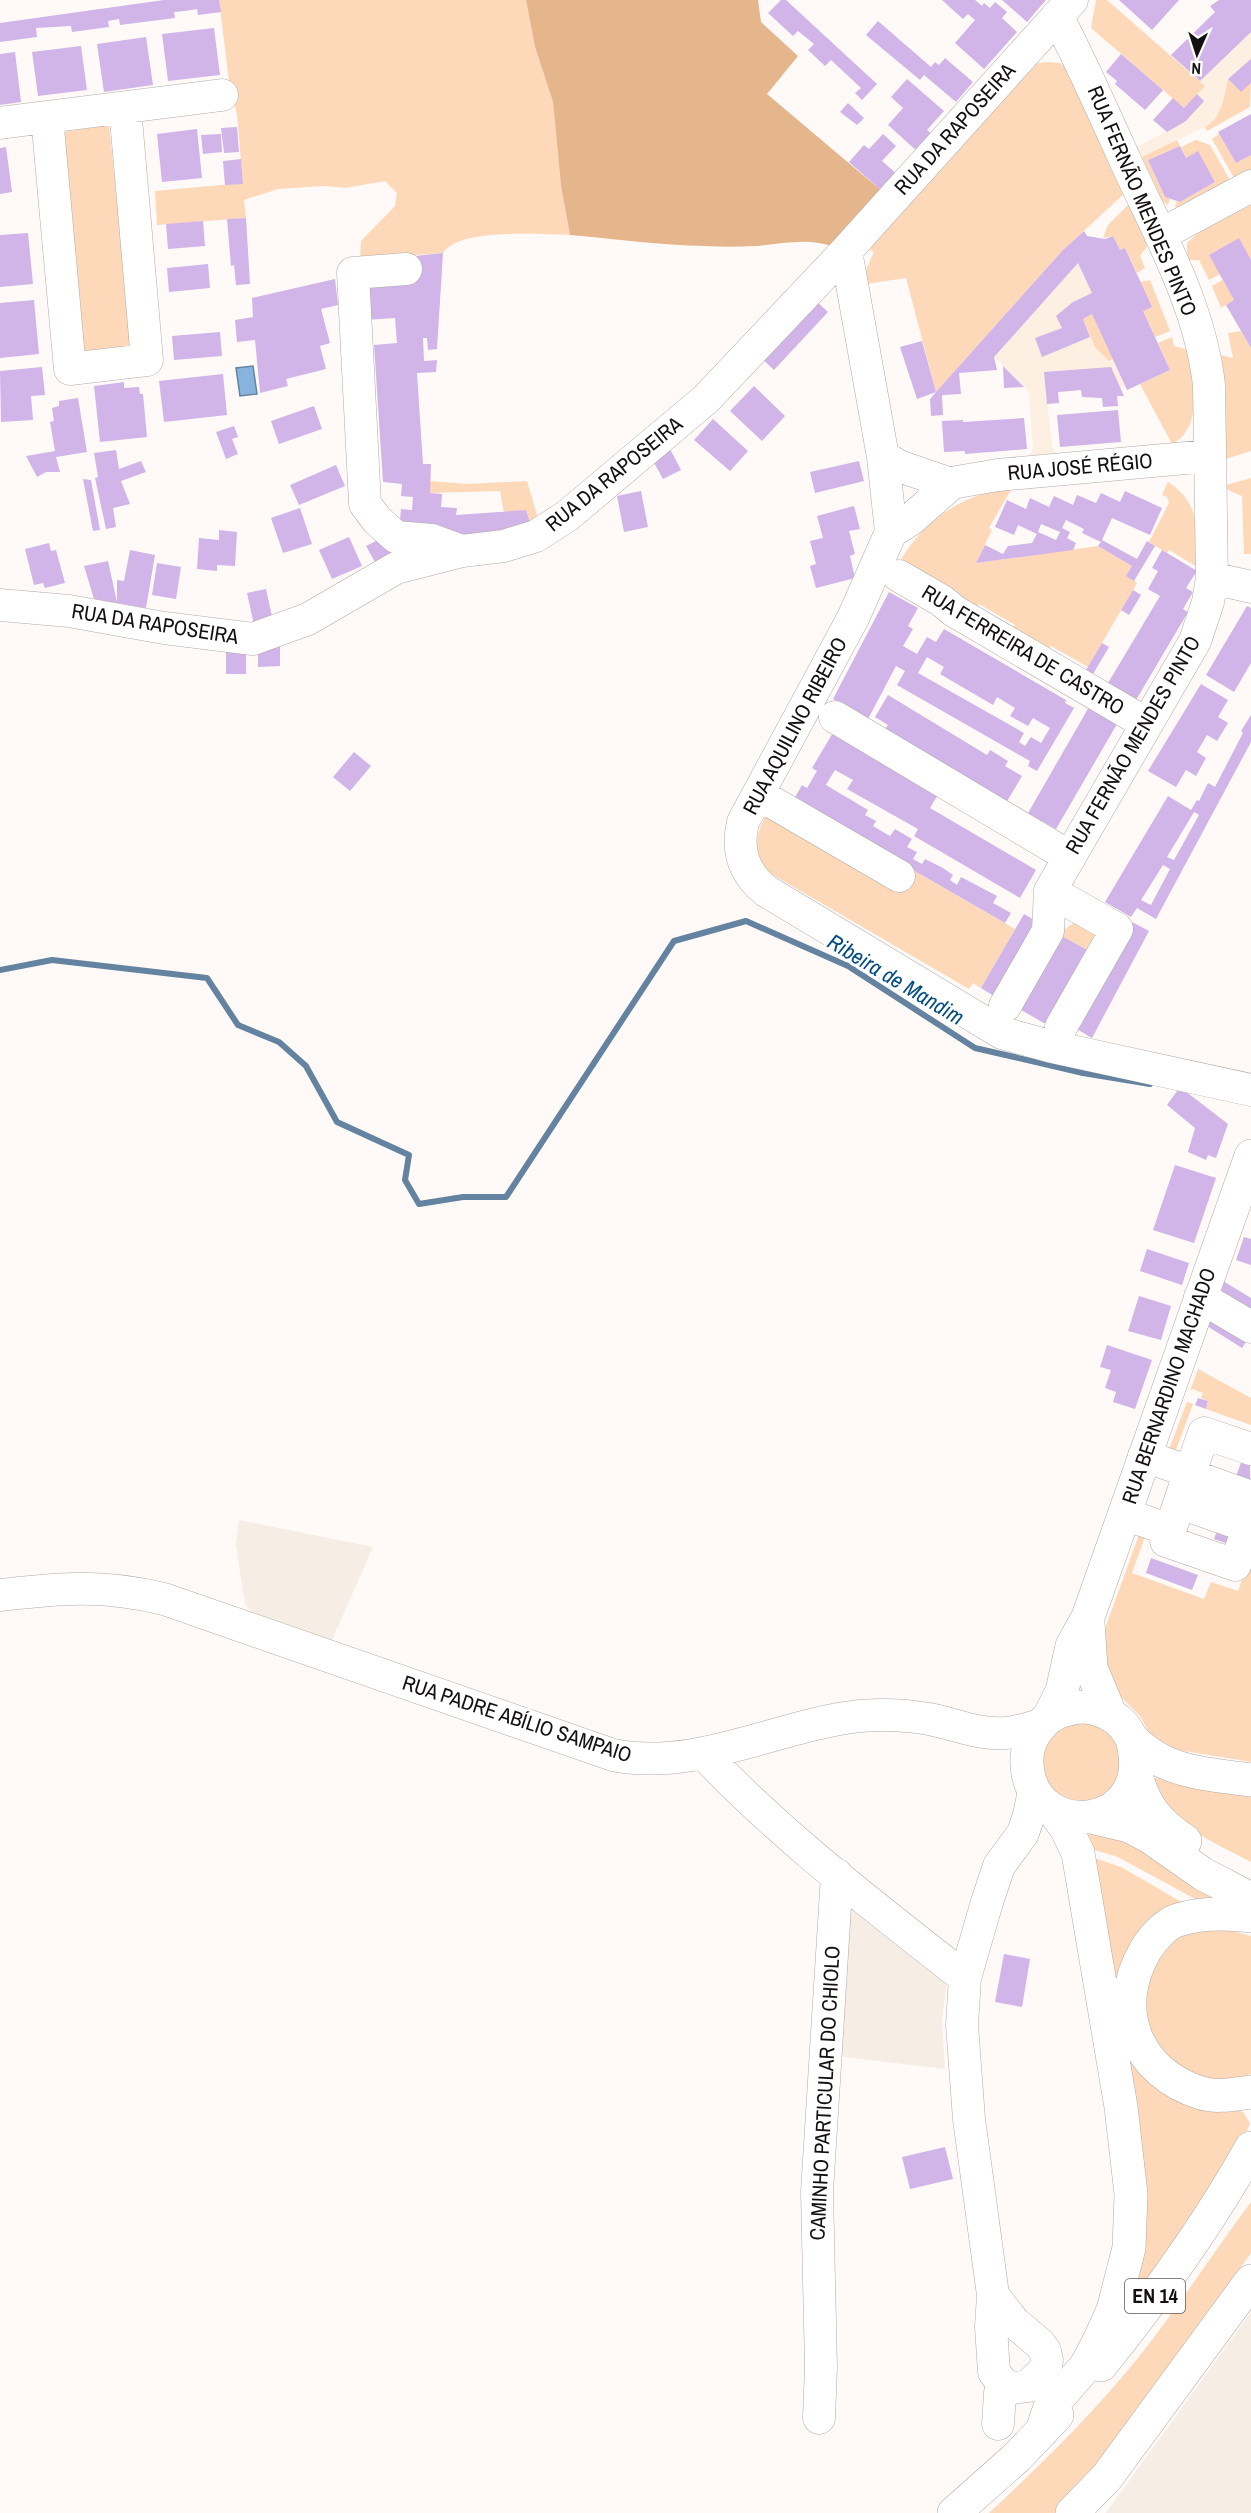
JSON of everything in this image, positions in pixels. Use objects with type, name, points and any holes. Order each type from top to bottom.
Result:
[{"type":"main road","name":"RUA BERNARDINO MACHADO","points":[[1045,1721],[1062,1691],[1072,1646],[1088,1617],[1251,1156]]},
{"type":"main road","name":"RUA BERNARDINO MACHADO","points":[[1088,1617],[1091,1668],[1110,1714]]},
{"type":"main road","points":[[1050,2431],[1050,2407],[1086,2366],[1113,2310],[1129,2248],[1131,2194],[1121,2107],[1078,1853],[1066,1828],[1038,1792],[1026,1757],[1031,1740],[1045,1721],[1063,1710],[1079,1707],[1095,1708],[1110,1714],[1123,1725],[1132,1739],[1137,1756],[1136,1775],[1152,1814],[1193,1847],[1251,1880]]},
{"type":"main road","points":[[1132,1739],[1164,1762],[1251,1780]]},
{"type":"main road","points":[[1091,1817],[1104,1813],[1125,1798],[1136,1775]]},
{"type":"main road","points":[[1038,1792],[1065,1815],[1091,1817],[1140,1832],[1203,1874],[1251,1899]]},
{"type":"main road","points":[[1251,1916],[1212,1913],[1176,1920],[1152,1939],[1139,1962],[1132,1981],[1130,2002],[1132,2024],[1138,2046],[1151,2062],[1173,2080],[1202,2094],[1227,2096],[1251,2091]]},
{"type":"main road","name":"EN 14","points":[[970,2513],[1030,2459],[1148,2307],[1199,2233],[1251,2148]]},
{"type":"main road","name":"EN 14","points":[[954,2513],[1050,2431],[1171,2297],[1251,2180]]},
{"type":"main road","points":[[1072,2513],[1107,2477],[1251,2281]]},
{"type":"main road","points":[[1092,2513],[1107,2477]]},
{"type":"street","name":"RUA FERNÃO MENDES PINTO","points":[[1005,1006],[1048,931],[1050,891],[1195,641],[1206,611],[1212,578],[1206,364],[1190,305],[1081,63],[1064,8]]},
{"type":"street","name":"RUA DA RAPOSEIRA","points":[[0,605],[69,611],[164,628],[253,639],[308,619],[396,568],[462,551],[504,546],[536,536],[567,516],[706,399],[846,251],[1064,8]]},
{"type":"street","points":[[0,123],[222,95]]},
{"type":"street","points":[[47,117],[70,369],[147,360],[125,108]]},
{"type":"street","points":[[1160,235],[1251,186]]},
{"type":"street","name":"RUA AQUILINO RIBEIRO","points":[[846,251],[883,457],[891,532],[853,618],[743,822],[740,847],[745,867],[758,884],[1002,1033],[1053,1047],[1251,1090]]},
{"type":"street","points":[[406,269],[353,273],[365,504],[377,520],[396,537],[432,540],[462,551]]},
{"type":"street","name":"RUA JOSÉ RÉGIO","points":[[883,457],[899,466],[951,484],[998,475],[1208,456]]},
{"type":"street","points":[[891,532],[910,520],[951,484]]},
{"type":"street","name":"RUA FERREIRA DE CASTRO","points":[[899,576],[942,601],[954,611],[1147,724]]},
{"type":"street","points":[[1212,578],[1251,587]]},
{"type":"street","points":[[835,717],[1070,857]]},
{"type":"street","points":[[758,794],[899,876]]},
{"type":"street","points":[[1050,891],[1117,928],[1062,1027]]},
{"type":"street","name":"RUA FERNÃO MENDES PINTO","points":[[1048,931],[1083,909]]},
{"type":"street","points":[[1200,1297],[1251,1327]]},
{"type":"street","points":[[1185,1487],[1204,1433],[1248,1448]]},
{"type":"street","points":[[1144,1456],[1185,1487],[1249,1526]]},
{"type":"street","points":[[1124,1514],[1185,1487],[1251,1480]]},
{"type":"street","points":[[1185,1487],[1251,1497]]},
{"type":"street","name":"RUA PADRE ABÍLIO SAMPAIO","points":[[0,1595],[70,1587],[106,1588],[164,1599],[613,1755],[636,1759],[661,1759],[703,1753],[860,1716],[894,1715],[929,1719],[976,1732]]},
{"type":"street","points":[[976,1732],[1005,1733],[1045,1721]]},
{"type":"street","points":[[976,1732],[1008,1755],[1038,1792],[1023,1833],[999,1866],[966,1978],[963,2025],[966,2090],[976,2181],[993,2295],[991,2327],[994,2372],[1003,2384],[1014,2388],[1028,2386],[1045,2370],[1047,2360],[1041,2344],[1014,2322],[993,2295]]},
{"type":"street","points":[[703,1753],[746,1799],[966,1978]]},
{"type":"street","name":"CAMINHO PARTICULAR DO CHIOLO","points":[[819,2418],[821,2367],[817,2192],[837,1875]]},
{"type":"street","points":[[998,2424],[1000,2393],[1003,2384]]},
{"type":"shaded area","points":[[219,0],[526,0],[535,47],[553,102],[561,186],[570,235],[483,236],[466,239],[452,245],[443,253],[360,259],[361,241],[395,206],[397,193],[385,181],[345,188],[324,186],[278,189],[244,200],[246,218],[157,225],[155,191],[243,183],[237,115],[229,81]]},
{"type":"shaded area","points":[[526,0],[758,0],[761,22],[798,56],[767,94],[883,192],[834,247],[814,242],[795,242],[724,247],[570,235],[561,186],[553,102],[535,47]]},
{"type":"shaded area","points":[[1096,0],[1107,0],[1205,86],[1184,108],[1091,28]]},
{"type":"shaded area","points":[[1251,3],[1251,83],[1241,92],[1228,79],[1220,110],[1211,124],[1142,157],[1137,147],[1186,121],[1192,115],[1184,108],[1205,86],[1185,67]]},
{"type":"shaded area","points":[[1059,63],[1068,68],[1125,193],[1063,250],[936,392],[906,278],[866,284],[866,270],[874,252],[870,250],[888,218],[1030,64]]},
{"type":"shaded area","points":[[1228,79],[1241,92],[1251,83],[1250,107],[1207,131],[1205,127],[1219,113]]},
{"type":"shaded area","points":[[109,125],[132,342],[130,347],[84,352],[64,132]]},
{"type":"shaded area","points":[[1219,134],[1236,163],[1251,155],[1251,169],[1234,178],[1212,139]]},
{"type":"shaded area","points":[[1177,140],[1180,146],[1148,160],[1165,197],[1170,199],[1168,205],[1162,201],[1142,157]]},
{"type":"shaded area","points":[[1196,140],[1210,145],[1230,180],[1178,208],[1175,207],[1177,201],[1180,202],[1215,182],[1198,152],[1186,158],[1181,147]]},
{"type":"shaded area","points":[[1130,203],[1148,245],[1140,256],[1145,268],[1137,273],[1125,248],[1120,250],[1113,236],[1103,238],[1108,225]]},
{"type":"shaded area","points":[[1251,203],[1251,260],[1238,239],[1209,255],[1220,274],[1209,280],[1199,260],[1187,260],[1187,243],[1200,231]]},
{"type":"shaded area","points":[[1063,250],[1078,263],[1092,293],[1073,302],[1081,319],[1109,361],[1113,359],[1125,387],[1046,393],[1052,447],[1057,453],[1064,454],[1026,456],[1033,450],[1029,392],[980,342]]},
{"type":"shaded area","points":[[1150,280],[1170,331],[1155,337],[1143,311],[1140,282]]},
{"type":"shaded area","points":[[1223,280],[1234,300],[1221,308],[1212,286]]},
{"type":"shaded area","points":[[1092,314],[1113,359],[1109,361],[1095,347],[1083,319]]},
{"type":"shaded area","points":[[1241,331],[1251,348],[1251,451],[1226,459],[1226,389],[1221,355],[1233,358],[1228,333]]},
{"type":"shaded area","points":[[1172,337],[1174,346],[1188,350],[1193,374],[1194,402],[1189,426],[1182,437],[1172,444],[1140,384],[1170,370],[1158,343]]},
{"type":"shaded area","points":[[1251,478],[1251,554],[1244,554],[1242,496],[1226,489],[1226,485]]},
{"type":"shaded area","points":[[430,481],[467,484],[527,481],[539,522],[532,528],[526,510],[504,513],[500,491],[430,493]]},
{"type":"shaded area","points":[[1168,482],[1179,490],[1192,509],[1196,530],[1197,567],[1169,550],[1167,553],[1149,542],[1169,503],[1167,497],[1162,495]]},
{"type":"shaded area","points":[[1012,488],[989,528],[992,530],[976,563],[1098,546],[1132,566],[1127,576],[1137,583],[1088,667],[1051,646],[1047,653],[1011,632],[1015,625],[979,604],[976,610],[898,565],[918,536],[945,512],[976,496]]},
{"type":"shaded area","points":[[768,812],[911,869],[1015,929],[981,988],[973,983],[969,989],[773,875],[761,860],[757,845],[760,829]]},
{"type":"shaded area","points":[[1075,922],[1098,933],[1091,952],[1058,934]]},
{"type":"shaded area","points":[[1198,1369],[1251,1398],[1251,1425],[1206,1409],[1208,1401],[1201,1398],[1203,1393],[1192,1389],[1190,1391]]},
{"type":"shaded area","points":[[1187,1402],[1193,1404],[1174,1455],[1168,1452]]},
{"type":"shaded area","points":[[239,1520],[373,1547],[332,1640],[253,1614],[245,1604],[236,1545]]},
{"type":"shaded area","points":[[1141,1529],[1147,1531],[1132,1573],[1204,1599],[1211,1582],[1238,1591],[1251,1556],[1251,1762],[1166,1748],[1149,1733],[1140,1716],[1121,1697],[1108,1674],[1103,1642],[1106,1626]]},
{"type":"shaded area","points":[[1083,1719],[1112,1733],[1123,1763],[1110,1792],[1090,1802],[1068,1802],[1043,1781],[1042,1755],[1046,1739],[1059,1729]]},
{"type":"shaded area","points":[[1154,1778],[1251,1789],[1251,1862],[1200,1835],[1177,1818],[1159,1796]]},
{"type":"shaded area","points":[[1081,1832],[1120,1835],[1212,1897],[1197,1900],[1118,1857],[1088,1848]]},
{"type":"shaded area","points":[[1094,1858],[1121,1867],[1185,1904],[1121,2025],[1233,2109],[1243,2112],[1250,2123],[1244,2138],[1146,2290],[1128,2302]]},
{"type":"shaded area","points":[[853,1900],[947,1981],[942,2020],[945,2069],[828,2055],[841,1905]]},
{"type":"shaded area","points":[[1185,1930],[1229,1930],[1251,1936],[1251,2074],[1239,2079],[1210,2083],[1171,2065],[1141,2017],[1152,1960]]},
{"type":"shaded area","points":[[1251,2202],[1251,2253],[1115,2441],[1059,2513],[989,2513],[1055,2450],[1117,2383],[1155,2336]]},
{"type":"shaded area","points":[[1251,2312],[1251,2513],[1106,2513]]},
{"type":"water","points":[[253,366],[257,394],[240,396],[236,368]]},
{"type":"building","points":[[164,0],[219,0],[221,12],[198,15],[197,9],[174,12],[175,18],[120,25],[119,19],[108,21],[109,27],[72,32],[71,26],[36,28],[37,37],[0,42],[0,23]]},
{"type":"building","points":[[781,0],[786,0],[877,84],[862,100],[855,93],[861,88],[831,60],[825,66],[808,50],[814,44],[798,31],[793,36],[768,13]]},
{"type":"building","points":[[942,0],[975,0],[982,6],[984,3],[990,8],[995,2],[1007,12],[1002,18],[1017,32],[984,69],[955,43],[975,20],[968,14],[963,19]]},
{"type":"building","points":[[1002,0],[1046,0],[1027,22]]},
{"type":"building","points":[[1119,0],[1179,0],[1152,30]]},
{"type":"building","points":[[1219,0],[1251,0],[1251,32],[1200,81],[1171,55],[1215,12],[1210,6]]},
{"type":"building","points":[[878,21],[931,67],[935,62],[939,65],[945,58],[973,82],[956,102],[924,75],[920,80],[866,35]]},
{"type":"building","points":[[214,28],[220,75],[168,81],[162,34]]},
{"type":"building","points":[[146,37],[153,85],[104,92],[97,44]]},
{"type":"building","points":[[81,46],[87,90],[38,96],[32,52]]},
{"type":"building","points":[[15,52],[21,102],[0,105],[0,54]]},
{"type":"building","points":[[1121,54],[1163,90],[1145,110],[1115,84],[1117,81],[1106,72]]},
{"type":"building","points":[[1251,59],[1251,83],[1241,92],[1228,79]]},
{"type":"building","points":[[907,79],[944,111],[927,130],[933,135],[918,152],[888,125],[903,108],[891,97]]},
{"type":"building","points":[[1197,94],[1204,101],[1186,121],[1167,132],[1153,120],[1173,98],[1184,108]]},
{"type":"building","points":[[848,103],[864,118],[857,125],[840,112]]},
{"type":"building","points":[[1251,114],[1251,155],[1236,163],[1218,132]]},
{"type":"building","points":[[237,127],[239,152],[224,153],[221,128]]},
{"type":"building","points":[[197,129],[202,178],[162,182],[157,134]]},
{"type":"building","points":[[221,134],[222,152],[203,154],[201,135]]},
{"type":"building","points":[[883,134],[896,146],[882,161],[898,175],[883,192],[849,162],[864,145],[869,149]]},
{"type":"building","points":[[1180,146],[1186,158],[1198,151],[1215,182],[1180,202],[1165,197],[1148,160]]},
{"type":"building","points":[[6,147],[12,192],[0,194],[0,148]]},
{"type":"building","points":[[241,159],[243,184],[225,185],[223,161]]},
{"type":"building","points":[[246,218],[250,284],[236,285],[234,265],[231,266],[227,219]]},
{"type":"building","points":[[203,221],[205,246],[168,249],[166,224]]},
{"type":"building","points":[[1084,231],[1087,236],[1105,239],[1113,236],[1120,250],[1125,248],[1152,307],[1143,311],[1170,370],[1127,390],[1092,314],[1083,319],[1090,337],[1042,357],[1035,338],[1062,328],[1056,316],[1073,302],[1092,293],[1078,263],[994,357],[997,370],[959,373],[961,394],[942,395],[943,415],[931,416],[930,399],[1063,250]]},
{"type":"building","points":[[28,233],[33,284],[0,287],[0,235]]},
{"type":"building","points":[[1239,238],[1251,260],[1251,348],[1226,305],[1234,300],[1209,255]]},
{"type":"building","points":[[443,253],[437,349],[428,350],[427,338],[423,338],[424,361],[437,360],[436,372],[417,373],[423,464],[431,464],[430,493],[442,494],[441,507],[457,508],[456,515],[526,510],[532,528],[501,537],[399,530],[401,509],[412,510],[413,497],[401,496],[402,484],[383,482],[374,345],[397,343],[395,318],[365,320],[362,281],[415,278],[415,256]]},
{"type":"building","points":[[208,264],[210,288],[169,292],[167,268]]},
{"type":"building","points":[[335,279],[338,305],[321,309],[330,343],[320,346],[326,369],[286,379],[288,386],[260,393],[255,340],[237,342],[235,320],[253,317],[252,298]]},
{"type":"building","points":[[814,299],[828,312],[774,370],[760,357]]},
{"type":"building","points":[[34,300],[39,354],[0,358],[0,303]]},
{"type":"building","points":[[220,332],[222,356],[174,360],[172,336]]},
{"type":"building","points":[[922,341],[936,392],[917,399],[900,347]]},
{"type":"building","points":[[1003,366],[1024,387],[1004,388]]},
{"type":"building","points":[[42,367],[45,395],[31,396],[33,420],[1,422],[0,371]]},
{"type":"building","points":[[1111,367],[1124,396],[1117,396],[1118,406],[1103,407],[1102,398],[1082,397],[1081,390],[1058,392],[1059,403],[1047,404],[1044,372]]},
{"type":"building","points":[[223,374],[227,415],[164,422],[159,381]]},
{"type":"building","points":[[124,382],[124,388],[139,387],[140,394],[143,394],[147,437],[100,442],[94,386]]},
{"type":"building","points":[[754,386],[785,416],[762,441],[730,411]]},
{"type":"building","points":[[78,398],[87,452],[56,457],[60,472],[46,472],[37,477],[26,456],[55,451],[50,422],[54,421],[52,408],[59,406],[59,401]]},
{"type":"building","points":[[314,406],[322,429],[279,444],[271,421]]},
{"type":"building","points":[[1118,410],[1121,442],[1060,447],[1057,415]]},
{"type":"building","points":[[1024,418],[1027,449],[965,454],[965,451],[944,452],[942,421]]},
{"type":"building","points":[[713,419],[748,451],[730,471],[694,440]]},
{"type":"building","points":[[234,426],[238,437],[232,439],[238,454],[226,459],[216,432]]},
{"type":"building","points":[[670,449],[681,470],[663,479],[652,459]]},
{"type":"building","points":[[116,450],[119,469],[141,461],[146,472],[121,481],[130,504],[113,508],[116,527],[106,529],[95,478],[98,477],[94,453]]},
{"type":"building","points":[[859,461],[864,481],[815,493],[810,472]]},
{"type":"building","points":[[336,465],[345,486],[299,505],[290,485]]},
{"type":"building","points":[[83,479],[91,480],[100,530],[93,531]]},
{"type":"building","points":[[641,491],[648,527],[624,532],[617,496]]},
{"type":"building","points":[[1125,491],[1162,508],[1150,535],[1112,518],[1102,540],[1137,559],[1147,541],[1155,546],[1134,581],[1126,576],[1132,566],[1098,546],[1101,542],[1082,533],[1084,529],[1066,520],[1062,528],[1070,532],[1067,538],[1076,543],[1073,550],[976,563],[985,545],[1003,554],[1008,546],[1032,543],[1037,534],[1018,525],[1014,535],[995,527],[1007,500],[1026,509],[1030,498],[1049,507],[1054,496],[1073,505],[1077,495],[1096,503],[1101,493],[1120,502]],"holes":[[[1041,524],[1060,532],[1056,540],[1038,532]]]},
{"type":"building","points":[[854,506],[860,529],[849,531],[855,554],[850,556],[855,578],[816,588],[810,566],[816,564],[810,541],[823,538],[817,516]]},
{"type":"building","points":[[300,508],[312,544],[283,553],[271,518]]},
{"type":"building","points":[[219,530],[237,532],[235,566],[217,565],[217,571],[197,569],[199,538],[219,540]]},
{"type":"building","points":[[349,537],[362,566],[332,579],[319,550]]},
{"type":"building","points":[[384,537],[394,555],[376,564],[366,546]]},
{"type":"building","points":[[49,543],[51,551],[56,550],[65,583],[45,588],[43,583],[34,585],[25,549]]},
{"type":"building","points":[[130,550],[155,555],[146,608],[94,599],[84,566],[108,561],[117,602],[117,580],[124,581]]},
{"type":"building","points":[[1162,550],[1197,571],[1186,588],[1193,592],[1183,609],[1188,612],[1136,700],[1108,683],[1160,596],[1148,589],[1158,571],[1152,568]]},
{"type":"building","points":[[157,563],[181,567],[176,599],[152,595]]},
{"type":"building","points":[[266,589],[273,621],[254,625],[247,593]]},
{"type":"building","points":[[1133,590],[1141,595],[1129,615],[1121,610]]},
{"type":"building","points":[[889,592],[918,608],[908,626],[913,629],[903,646],[917,654],[927,637],[936,642],[944,629],[1066,700],[1065,703],[1074,708],[1037,771],[1028,766],[1030,761],[897,685],[905,671],[896,666],[868,719],[833,699]],"holes":[[[927,657],[944,667],[940,674],[993,705],[997,697],[1015,708],[1010,716],[1028,726],[1033,718],[1050,728],[1041,743],[1031,737],[1025,746],[1019,742],[1024,733],[918,673]]]},
{"type":"building","points":[[1247,606],[1251,608],[1251,663],[1234,692],[1206,675]]},
{"type":"building","points":[[280,641],[280,666],[258,667],[258,642]]},
{"type":"building","points":[[1102,643],[1109,647],[1093,674],[1086,670]]},
{"type":"building","points":[[226,646],[246,646],[246,674],[226,674]]},
{"type":"building","points":[[1201,684],[1228,700],[1218,717],[1228,723],[1217,741],[1207,735],[1197,752],[1206,758],[1196,776],[1186,770],[1176,787],[1148,771]]},
{"type":"building","points":[[888,695],[987,755],[990,750],[1008,761],[1005,766],[1022,776],[1006,803],[883,732],[888,725],[875,717]]},
{"type":"building","points":[[1089,707],[1117,724],[1056,829],[1028,813]]},
{"type":"building","points":[[1251,715],[1251,742],[1156,919],[1137,908],[1131,917],[1105,902],[1168,796],[1191,810],[1197,800],[1199,801],[1208,783],[1215,787],[1243,733],[1241,731]],"holes":[[[1194,812],[1199,815],[1174,860],[1167,857]],[[1163,865],[1170,869],[1151,905],[1141,900]]]},
{"type":"building","points":[[834,731],[939,793],[930,808],[1036,870],[1020,898],[914,836],[918,829],[847,789],[853,780],[835,770],[830,778],[826,785],[868,810],[865,815],[876,821],[873,826],[890,836],[895,829],[912,839],[907,847],[917,852],[913,859],[922,864],[925,859],[943,868],[953,875],[950,880],[957,885],[961,877],[997,896],[993,903],[1011,913],[1005,923],[793,801],[802,785],[807,788],[817,771],[812,768]]},
{"type":"building","points":[[354,752],[371,766],[350,791],[333,777]]},
{"type":"building","points":[[1024,914],[1041,924],[997,998],[981,988]]},
{"type":"building","points":[[1132,922],[1149,931],[1092,1038],[1075,1028]]},
{"type":"building","points":[[1058,934],[1091,952],[1049,1026],[1016,1007]]},
{"type":"building","points":[[1180,1087],[1228,1124],[1216,1158],[1208,1155],[1206,1160],[1188,1152],[1195,1128],[1167,1105]]},
{"type":"building","points":[[1175,1165],[1216,1178],[1194,1243],[1153,1230]]},
{"type":"building","points":[[1244,1237],[1251,1239],[1251,1265],[1236,1260]]},
{"type":"building","points":[[1147,1249],[1189,1263],[1182,1285],[1140,1271]]},
{"type":"building","points":[[1223,1281],[1251,1298],[1251,1321],[1215,1299]]},
{"type":"building","points":[[1139,1296],[1171,1306],[1161,1340],[1128,1331]]},
{"type":"building","points":[[1213,1308],[1251,1334],[1242,1348],[1207,1326]]},
{"type":"building","points":[[1107,1345],[1152,1360],[1135,1409],[1113,1402],[1116,1392],[1105,1388],[1111,1370],[1100,1367]]},
{"type":"building","points":[[1198,1398],[1208,1401],[1206,1409],[1195,1405]]},
{"type":"building","points":[[1249,1440],[1251,1500],[1234,1546],[1214,1539]]},
{"type":"building","points":[[1151,1558],[1198,1575],[1192,1590],[1146,1573]]},
{"type":"building","points":[[1004,1954],[1030,1959],[1022,2007],[995,2002]]},
{"type":"building","points":[[945,2147],[953,2179],[910,2189],[902,2157]]},
{"type":"waterway","name":"Ribeira de Mandim","points":[[0,970],[52,960],[207,978],[238,1025],[279,1042],[306,1066],[337,1122],[409,1155],[405,1180],[419,1204],[463,1197],[506,1197],[674,941],[746,921],[848,966],[975,1048],[1083,1073],[1150,1084]]}]
